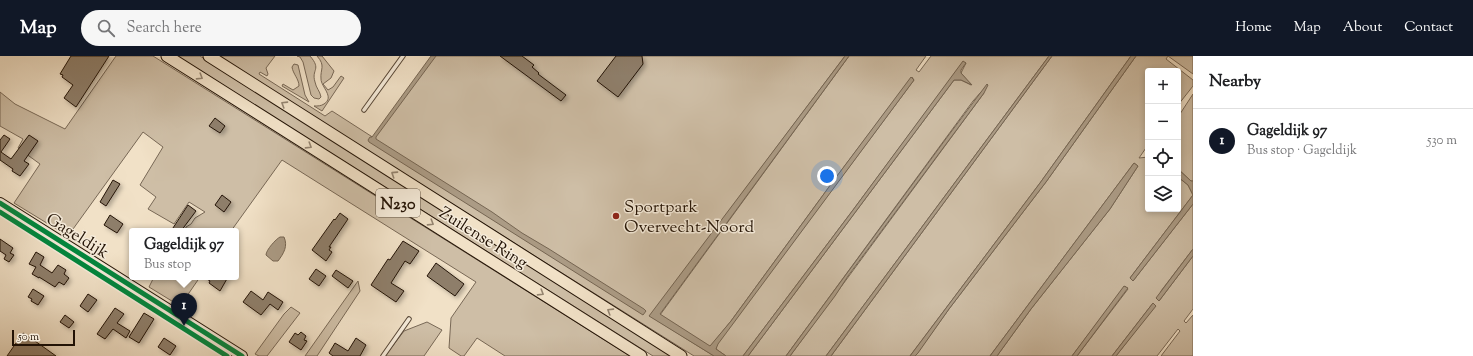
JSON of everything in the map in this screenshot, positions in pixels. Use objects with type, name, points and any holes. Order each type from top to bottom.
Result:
[{"type":"main road","name":"Zuilense Ring","points":[[167,56],[641,356]]},
{"type":"main road","name":"Zuilense Ring","points":[[209,56],[681,356]]},
{"type":"street","name":"Gageldijk","points":[[0,203],[242,356]]},
{"type":"lane","points":[[364,110],[403,56]]},
{"type":"lane","points":[[383,356],[409,319]]},
{"type":"shaded area","points":[[116,56],[153,56],[630,356],[505,356],[477,338],[464,356],[461,356],[449,348],[451,318],[476,282],[282,160],[233,228],[186,228],[195,218],[205,212],[189,202],[174,224],[148,209],[156,197],[140,185],[163,147],[143,132],[68,236],[14,203],[40,164],[18,148],[23,139],[0,126],[0,92],[15,104],[65,129]]},
{"type":"shaded area","points":[[177,56],[200,56],[676,356],[653,356]]},
{"type":"shaded area","name":"Sportpark Overvecht-Noord","points":[[217,56],[275,56],[266,68],[268,74],[267,76],[260,72],[259,74],[325,116],[332,111],[374,138],[433,56],[845,56],[650,316],[714,356],[694,356]]},
{"type":"shaded area","points":[[297,56],[310,56],[315,64],[316,67],[314,78],[321,97],[319,99],[314,98],[311,95],[303,62],[300,57]]},
{"type":"shaded area","points":[[317,56],[322,56],[334,71],[331,78],[323,84],[321,76],[321,62]]},
{"type":"shaded area","points":[[431,56],[436,56],[376,139],[644,309],[646,311],[643,315],[369,142],[368,140],[370,137],[372,137]]},
{"type":"shaded area","points":[[845,56],[849,56],[660,314],[710,346],[731,321],[911,77],[914,80],[718,344],[716,349],[726,356],[714,356],[649,316]]},
{"type":"shaded area","points":[[849,56],[926,56],[916,70],[919,72],[931,56],[1049,56],[826,356],[790,356],[984,93],[981,92],[973,101],[786,356],[748,356],[954,80],[961,80],[971,85],[961,73],[966,63],[963,62],[743,356],[726,356],[716,349],[717,344],[914,80],[912,77],[837,176],[731,321],[710,347],[660,315]]},
{"type":"shaded area","points":[[1049,56],[1052,56],[831,356],[826,356]]},
{"type":"shaded area","points":[[1052,56],[1131,56],[1040,183],[910,356],[831,356]]},
{"type":"shaded area","points":[[1131,56],[1136,56],[1046,182],[949,309],[918,353],[915,356],[910,356],[1040,183]]},
{"type":"shaded area","points":[[1136,56],[1168,56],[1166,59],[1178,68],[1145,68],[1145,149],[1139,158],[1145,157],[1145,212],[1180,212],[1130,278],[1133,281],[1193,204],[1193,249],[1161,291],[1159,301],[1193,256],[1193,309],[1184,321],[1186,323],[1193,315],[1193,356],[1161,356],[1180,331],[1178,329],[1157,356],[1116,356],[1155,306],[1153,303],[1112,356],[1077,356],[1128,289],[1125,286],[1072,356],[997,356],[1031,309],[1110,209],[1138,166],[1134,163],[990,356],[915,356],[1046,182]]},
{"type":"shaded area","points":[[1168,56],[1193,56],[1193,74]]},
{"type":"shaded area","points":[[963,61],[966,63],[961,70],[961,73],[972,85],[961,80],[954,80],[748,356],[743,356],[853,210]]},
{"type":"shaded area","points":[[294,64],[298,65],[305,95],[309,102],[282,86],[283,84],[293,90],[299,86],[292,67]]},
{"type":"shaded area","points":[[1181,71],[1193,80],[1193,86],[1181,101]]},
{"type":"shaded area","points":[[341,76],[344,78],[322,111],[314,106],[323,105],[327,101],[328,95],[323,84],[328,90],[333,87]]},
{"type":"shaded area","points":[[987,84],[988,85],[984,93],[848,276],[835,296],[790,356],[786,356],[948,136]]},
{"type":"shaded area","points":[[1193,94],[1193,181],[1191,181],[1181,172],[1181,112]]},
{"type":"shaded area","points":[[1134,163],[1138,166],[1110,209],[1031,309],[997,356],[990,356]]},
{"type":"shaded area","points":[[1181,172],[1191,181],[1193,181],[1193,195],[1188,185],[1181,179]]},
{"type":"shaded area","points":[[1181,179],[1188,185],[1193,195],[1181,211]]},
{"type":"shaded area","points":[[1193,195],[1193,204],[1133,281],[1130,278]]},
{"type":"shaded area","points":[[280,237],[284,237],[286,243],[285,249],[278,261],[273,261],[266,255],[266,253]]},
{"type":"shaded area","points":[[1193,249],[1193,256],[1159,301],[1156,298]]},
{"type":"shaded area","points":[[152,280],[198,280],[180,306],[149,287]]},
{"type":"shaded area","points":[[358,281],[360,291],[317,356],[305,356]]},
{"type":"shaded area","points":[[1124,286],[1128,288],[1077,356],[1072,356]]},
{"type":"shaded area","points":[[1153,303],[1156,306],[1116,356],[1112,356]]},
{"type":"shaded area","points":[[291,307],[300,313],[267,356],[259,356],[255,354],[284,314]]},
{"type":"shaded area","points":[[427,322],[442,330],[424,356],[385,356],[404,331]]},
{"type":"building","points":[[71,56],[109,56],[76,107],[64,98],[73,85],[60,74]]},
{"type":"building","points":[[500,56],[522,56],[534,65],[532,67],[539,73],[538,74],[566,95],[561,101]]},
{"type":"building","points":[[616,56],[642,56],[643,64],[618,97],[597,81]]},
{"type":"building","points":[[215,118],[225,126],[220,133],[209,126]]},
{"type":"building","points":[[4,135],[10,139],[1,152],[11,159],[29,135],[38,141],[24,161],[29,164],[20,176],[0,160],[0,140]]},
{"type":"building","points":[[113,180],[120,184],[106,206],[100,202]]},
{"type":"building","points":[[222,195],[231,202],[224,212],[215,205]]},
{"type":"building","points":[[188,205],[196,211],[183,228],[173,228]]},
{"type":"building","points":[[340,213],[348,219],[329,247],[331,247],[329,250],[332,252],[326,261],[312,250]]},
{"type":"building","points":[[110,215],[123,224],[117,233],[104,225]]},
{"type":"building","points":[[0,239],[13,248],[10,253],[14,255],[9,262],[4,259],[6,255],[0,251]]},
{"type":"building","points":[[403,241],[419,251],[410,264],[405,261],[391,283],[404,291],[396,302],[371,285],[388,259],[390,260]]},
{"type":"building","points":[[36,252],[44,257],[40,265],[52,273],[58,265],[66,270],[64,274],[69,278],[64,285],[59,282],[55,287],[32,274],[36,267],[29,264]]},
{"type":"building","points":[[436,263],[464,284],[455,296],[427,276]]},
{"type":"building","points":[[316,269],[326,276],[319,286],[309,279]]},
{"type":"building","points":[[336,270],[353,281],[348,288],[332,276]]},
{"type":"building","points":[[208,280],[226,280],[220,291],[209,283],[210,281]]},
{"type":"building","points":[[33,289],[44,296],[38,305],[31,301],[32,299],[28,297]]},
{"type":"building","points":[[251,291],[263,300],[268,292],[283,302],[278,310],[270,304],[261,315],[243,302]]},
{"type":"building","points":[[88,294],[97,300],[88,312],[80,306]]},
{"type":"building","points":[[115,308],[124,314],[117,323],[130,331],[126,338],[113,329],[105,339],[97,334]]},
{"type":"building","points":[[144,313],[154,319],[139,343],[129,337]]},
{"type":"building","points":[[65,315],[74,322],[69,328],[60,322]]},
{"type":"building","points":[[301,332],[306,336],[304,340],[307,341],[301,350],[289,342],[295,333],[298,335]]},
{"type":"building","points":[[23,333],[35,341],[56,356],[7,356]]},
{"type":"building","points":[[164,338],[176,346],[170,355],[158,347]]},
{"type":"building","points":[[356,338],[366,345],[360,356],[333,356],[329,353],[335,343],[348,351]]},
{"type":"cycle path","points":[[0,203],[242,356]]},
{"type":"cycle path","points":[[0,212],[227,356]]},
{"type":"place","name":"Sportpark Overvecht-Noord","points":[[616,216]]},
{"type":"place","name":"Gageldijk 97","points":[[184,326]]}]
